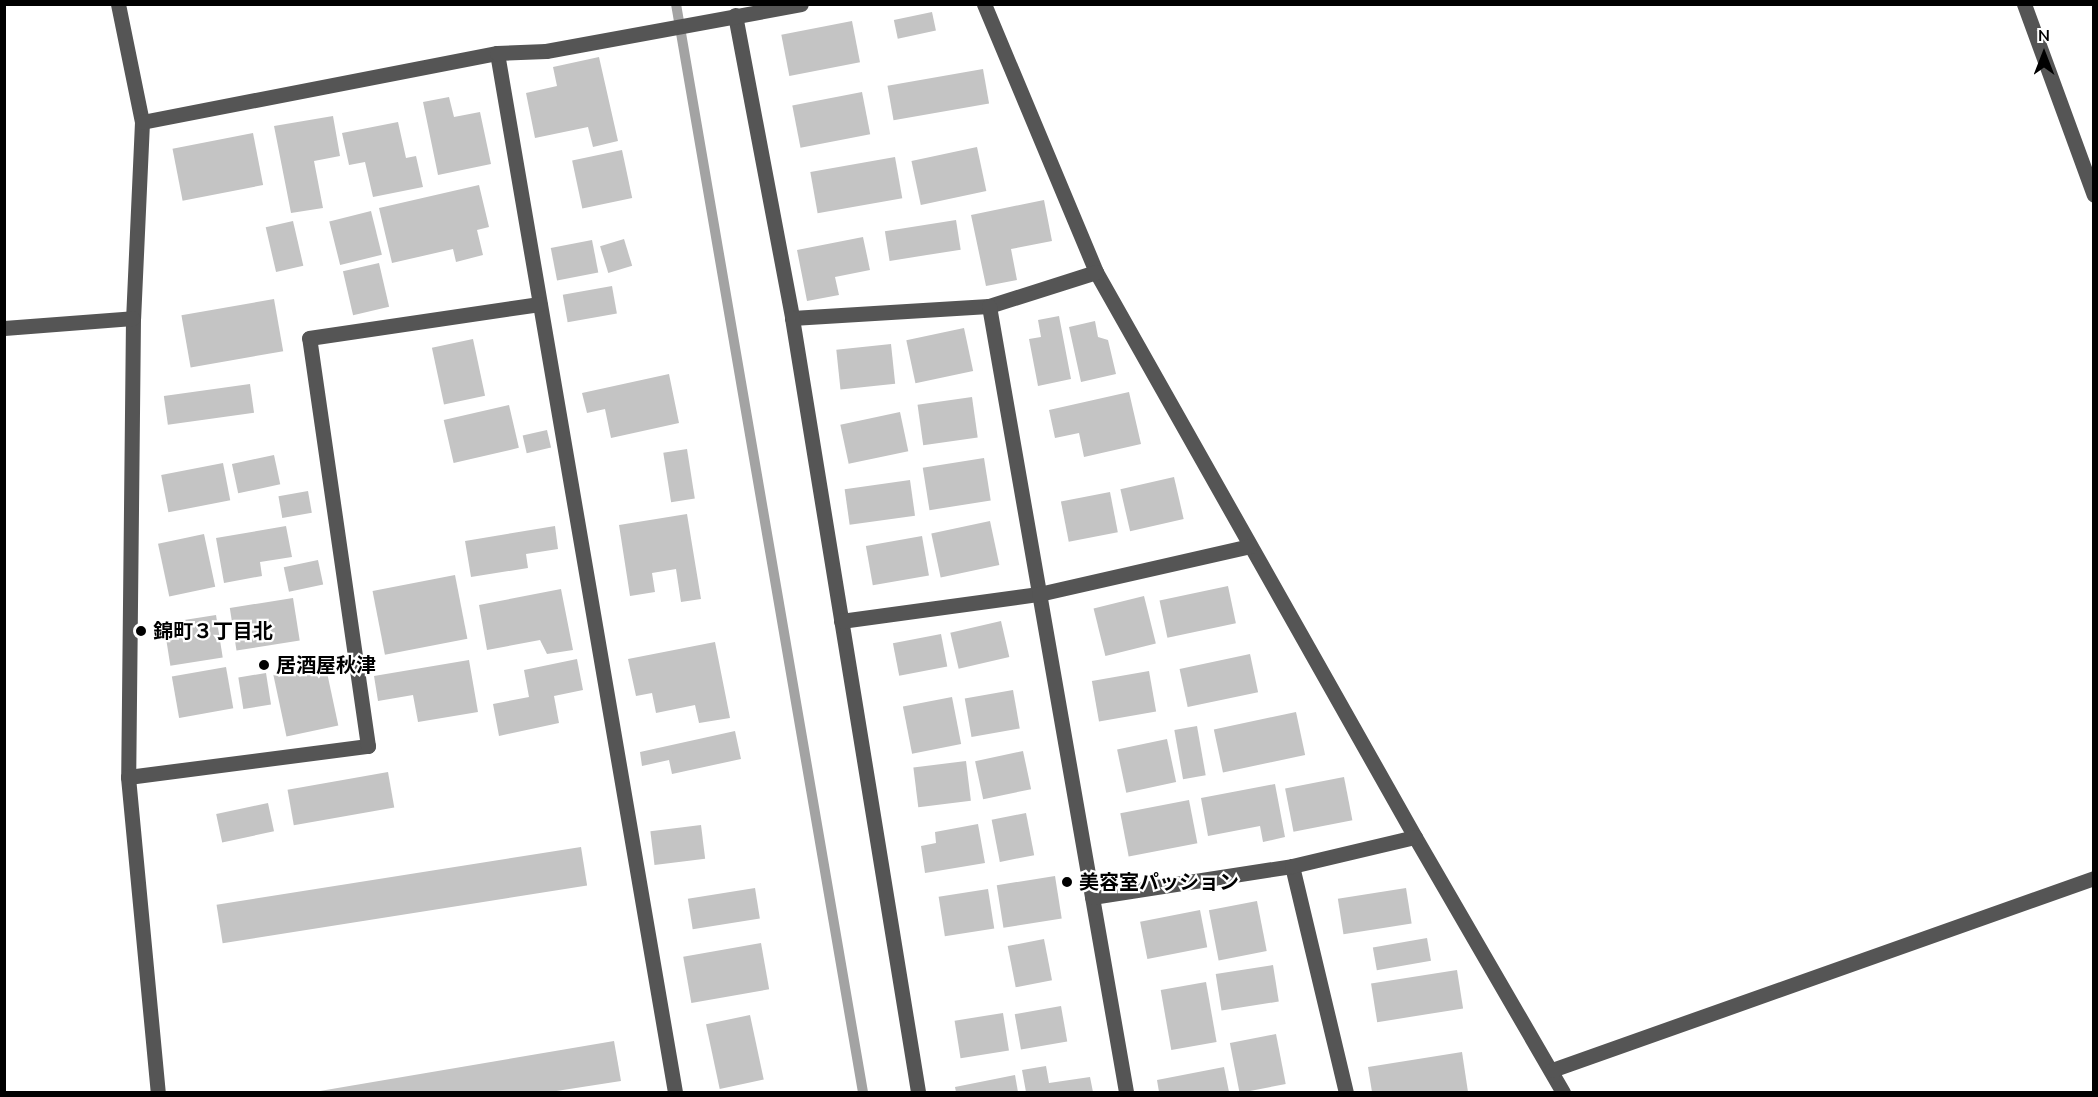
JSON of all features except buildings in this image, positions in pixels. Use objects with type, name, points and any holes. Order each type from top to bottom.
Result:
[{"type":"street","points":[[118,4],[142,122],[133,318],[128,777],[158,1092]]},
{"type":"street","points":[[142,122],[496,52],[546,51],[801,4]]},
{"type":"street","points":[[984,4],[1096,272],[1415,837],[1563,1092]]},
{"type":"street","points":[[2024,4],[2094,195]]},
{"type":"street","points":[[735,15],[792,318],[918,1092]]},
{"type":"street","points":[[496,52],[675,1092]]},
{"type":"street","points":[[792,318],[988,306],[1096,272]]},
{"type":"street","points":[[128,777],[368,746],[309,338],[540,304]]},
{"type":"street","points":[[988,306],[1126,1092]]},
{"type":"street","points":[[4,328],[133,318]]},
{"type":"street","points":[[841,621],[1039,594],[1250,546]]},
{"type":"street","points":[[1092,897],[1292,866],[1415,837]]},
{"type":"street","points":[[1292,866],[1346,1092]]},
{"type":"street","points":[[1552,1070],[2094,878]]},
{"type":"waterway","points":[[676,4],[863,1092]]},
{"type":"place","name":"錦町３丁目北","points":[[141,631]]},
{"type":"place","name":"居酒屋秋津","points":[[264,665]]},
{"type":"place","name":"美容室パッション","points":[[1067,882]]}]
